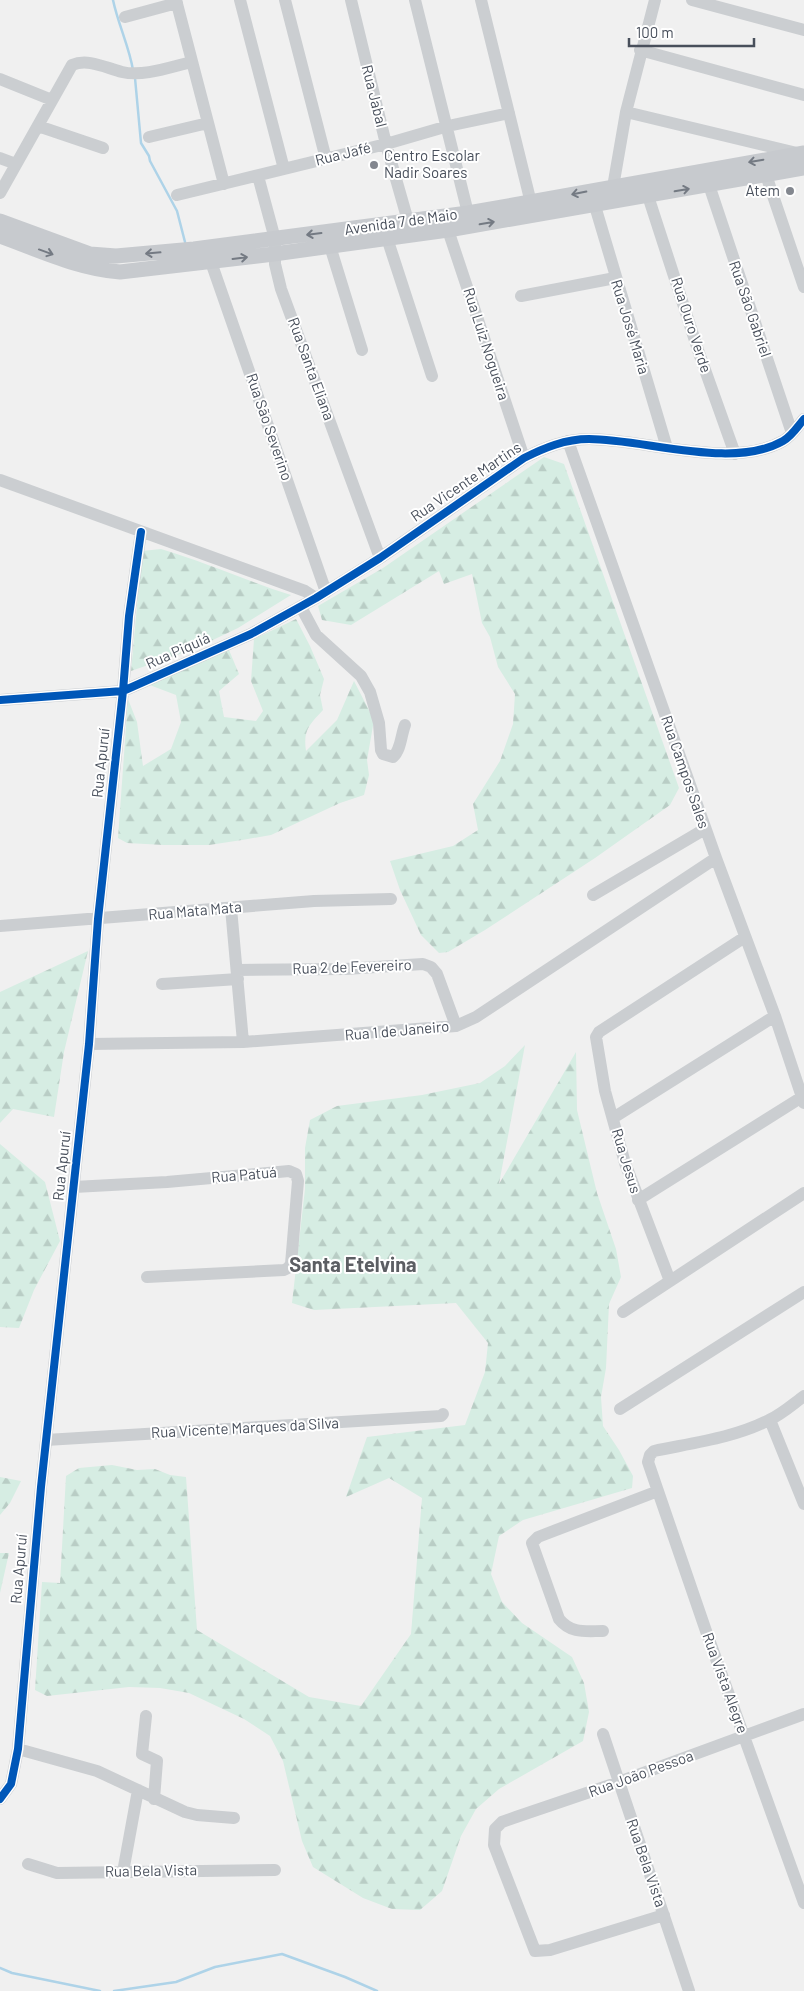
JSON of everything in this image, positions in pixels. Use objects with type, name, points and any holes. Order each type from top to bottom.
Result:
[{"type":"main road","name":"Avenida 7 de Maio","points":[[0,221],[90,254],[105,256],[194,249],[330,246],[448,230],[766,175],[802,158]]},
{"type":"main road","name":"Avenida 7 de Maio","points":[[0,236],[80,265],[104,271],[120,272],[211,262],[275,247],[408,221],[531,203],[613,187],[802,158]]},
{"type":"street","points":[[240,0],[284,169]]},
{"type":"street","points":[[285,0],[326,159]]},
{"type":"street","name":"Rua Jabal","points":[[351,0],[386,144],[408,221]]},
{"type":"street","points":[[415,0],[448,126],[468,213]]},
{"type":"street","points":[[481,0],[531,203]]},
{"type":"street","points":[[613,187],[626,112],[640,50],[655,0]]},
{"type":"street","points":[[692,0],[804,30]]},
{"type":"street","points":[[125,17],[176,1],[224,184]]},
{"type":"street","points":[[640,50],[804,95]]},
{"type":"street","points":[[0,193],[69,69],[79,62],[87,62],[134,74],[192,62]]},
{"type":"street","points":[[0,79],[52,100]]},
{"type":"street","points":[[626,112],[802,158]]},
{"type":"street","name":"Rua Jafé","points":[[177,195],[386,144],[448,126],[509,113]]},
{"type":"street","points":[[149,136],[208,123]]},
{"type":"street","points":[[38,126],[103,148]]},
{"type":"street","points":[[0,158],[16,164]]},
{"type":"street","points":[[766,175],[804,287]]},
{"type":"street","name":"Rua Santa Eliana","points":[[258,176],[275,247],[281,288],[380,558]]},
{"type":"street","name":"Rua São Gabriel","points":[[709,185],[792,433]]},
{"type":"street","name":"Rua Ouro Verde","points":[[648,196],[699,353],[735,454]]},
{"type":"street","name":"Rua José Maria","points":[[595,206],[667,448]]},
{"type":"street","name":"Rua Luiz Nogueira","points":[[448,230],[524,458]]},
{"type":"street","points":[[387,238],[432,376]]},
{"type":"street","points":[[330,246],[362,350]]},
{"type":"street","name":"Rua São Severino","points":[[211,262],[321,595]]},
{"type":"street","points":[[521,296],[615,278]]},
{"type":"street","name":"Rua Vicente Martins","points":[[321,595],[380,558],[524,458],[548,446],[588,439],[735,454],[773,446],[785,440],[804,419]]},
{"type":"street","name":"Rua Campos Sales","points":[[568,441],[705,829],[775,1016],[803,1100]]},
{"type":"street","points":[[0,480],[304,591],[321,595]]},
{"type":"street","name":"Rua Apuruí","points":[[0,1799],[11,1784],[18,1749],[32,1575],[89,1044],[98,919],[123,691],[129,616],[141,532]]},
{"type":"street","name":"Rua Piquiá","points":[[0,700],[123,691],[251,634],[321,595]]},
{"type":"street","points":[[301,607],[316,635],[361,676],[376,707],[381,750],[384,754],[393,756],[397,753],[405,725]]},
{"type":"street","points":[[593,896],[705,829]]},
{"type":"street","name":"Rua 1 de Janeiro","points":[[89,1044],[243,1042],[456,1026],[476,1017],[716,858]]},
{"type":"street","name":"Rua Mata Mata","points":[[0,926],[314,901],[391,899]]},
{"type":"street","points":[[231,908],[243,1042]]},
{"type":"street","name":"Rua Jesus","points":[[670,1281],[625,1163],[606,1091],[596,1037],[598,1032],[745,937]]},
{"type":"street","name":"Rua 2 de Fevereiro","points":[[162,984],[237,975],[422,964],[431,967],[437,974],[456,1026]]},
{"type":"street","points":[[613,1118],[775,1016]]},
{"type":"street","points":[[638,1200],[803,1100]]},
{"type":"street","name":"Rua Patuá","points":[[74,1187],[166,1182],[289,1171],[296,1174],[297,1188],[291,1264],[288,1268],[284,1270],[147,1277]]},
{"type":"street","points":[[623,1312],[804,1193]]},
{"type":"street","points":[[620,1409],[804,1292]]},
{"type":"street","points":[[804,1396],[770,1420],[804,1504]]},
{"type":"street","name":"Rua Vicente Marques da Silva","points":[[46,1440],[441,1416],[443,1414]]},
{"type":"street","name":"Rua Vista Alegre","points":[[770,1420],[726,1436],[654,1451],[648,1462],[804,1903]]},
{"type":"street","points":[[603,1631],[576,1630],[565,1626],[559,1619],[532,1543],[538,1537],[658,1491]]},
{"type":"street","name":"Rua João Pessoa","points":[[664,1915],[562,1947],[540,1952],[535,1951],[494,1845],[495,1829],[502,1822],[619,1782],[804,1714]]},
{"type":"street","points":[[146,1716],[142,1754],[157,1761],[154,1799]]},
{"type":"street","name":"Rua Bela Vista","points":[[603,1734],[689,1991]]},
{"type":"street","points":[[18,1749],[97,1771],[154,1799],[197,1815],[234,1818]]},
{"type":"street","points":[[123,1872],[138,1790]]},
{"type":"street","name":"Rua Bela Vista","points":[[28,1864],[57,1873],[275,1870]]},
{"type":"green space","points":[[544,457],[564,464],[679,788],[670,805],[595,858],[485,930],[448,952],[439,953],[421,935],[400,890],[390,861],[453,846],[478,830],[473,804],[500,761],[513,724],[515,694],[498,667],[490,637],[482,623],[472,574],[444,584],[439,571],[351,625],[322,620],[318,606],[383,568]]},
{"type":"green space","points":[[161,549],[291,595],[238,628],[194,649],[131,671],[142,551]]},
{"type":"green space","points":[[296,619],[324,679],[320,695],[323,710],[308,728],[305,738],[306,751],[337,720],[354,681],[374,720],[367,760],[369,775],[364,795],[340,803],[271,835],[209,845],[127,843],[118,838],[128,699],[137,722],[143,766],[171,749],[181,722],[176,695],[147,684],[229,650],[239,674],[219,691],[224,717],[256,721],[263,711],[251,681],[254,639]]},
{"type":"green space","points":[[88,951],[64,1052],[54,1117],[13,1109],[0,1123],[0,992]]},
{"type":"green space","points":[[525,1045],[499,1184],[576,1052],[577,1110],[597,1193],[616,1249],[621,1277],[609,1304],[606,1368],[601,1397],[603,1426],[633,1476],[632,1488],[523,1520],[499,1536],[491,1574],[502,1602],[522,1623],[572,1657],[584,1683],[589,1712],[583,1741],[499,1789],[476,1809],[461,1836],[442,1891],[420,1910],[392,1909],[363,1898],[313,1867],[302,1841],[283,1761],[270,1736],[244,1719],[189,1693],[160,1688],[129,1687],[47,1696],[35,1690],[42,1582],[60,1583],[66,1476],[79,1468],[112,1465],[137,1470],[155,1469],[170,1475],[186,1477],[197,1630],[309,1697],[361,1706],[411,1634],[422,1498],[389,1478],[346,1497],[367,1437],[465,1425],[485,1372],[488,1343],[456,1303],[314,1310],[292,1303],[305,1189],[305,1148],[310,1120],[337,1106],[422,1095],[480,1083],[505,1066]]},
{"type":"green space","points":[[0,1144],[45,1182],[60,1241],[34,1290],[19,1328],[0,1327]]},
{"type":"green space","points":[[0,1477],[21,1481],[10,1503],[0,1515]]},
{"type":"green space","points":[[0,1553],[9,1553],[0,1593]]},
{"type":"waterway","points":[[113,0],[133,70]]},
{"type":"waterway","points":[[135,78],[141,143],[177,211],[185,242]]},
{"type":"waterway","points":[[114,1991],[176,1982],[215,1967],[282,1954],[377,1991]]},
{"type":"waterway","points":[[0,1968],[12,1973],[100,1991]]},
{"type":"cycle path","points":[[0,700],[123,691],[251,634],[316,598],[380,558],[524,458],[555,445],[580,439],[589,439],[611,440],[688,451],[739,453],[762,449],[783,441],[792,434],[804,419]]},
{"type":"cycle path","points":[[0,1799],[11,1784],[18,1749],[41,1487],[89,1044],[98,919],[123,691],[129,616],[141,532]]},
{"type":"place","name":"Centro Escolar Nadir Soares","points":[[374,165]]},
{"type":"place","name":"Atem","points":[[790,191]]},
{"type":"district","name":"Santa Etelvina","points":[[353,1265]]}]
